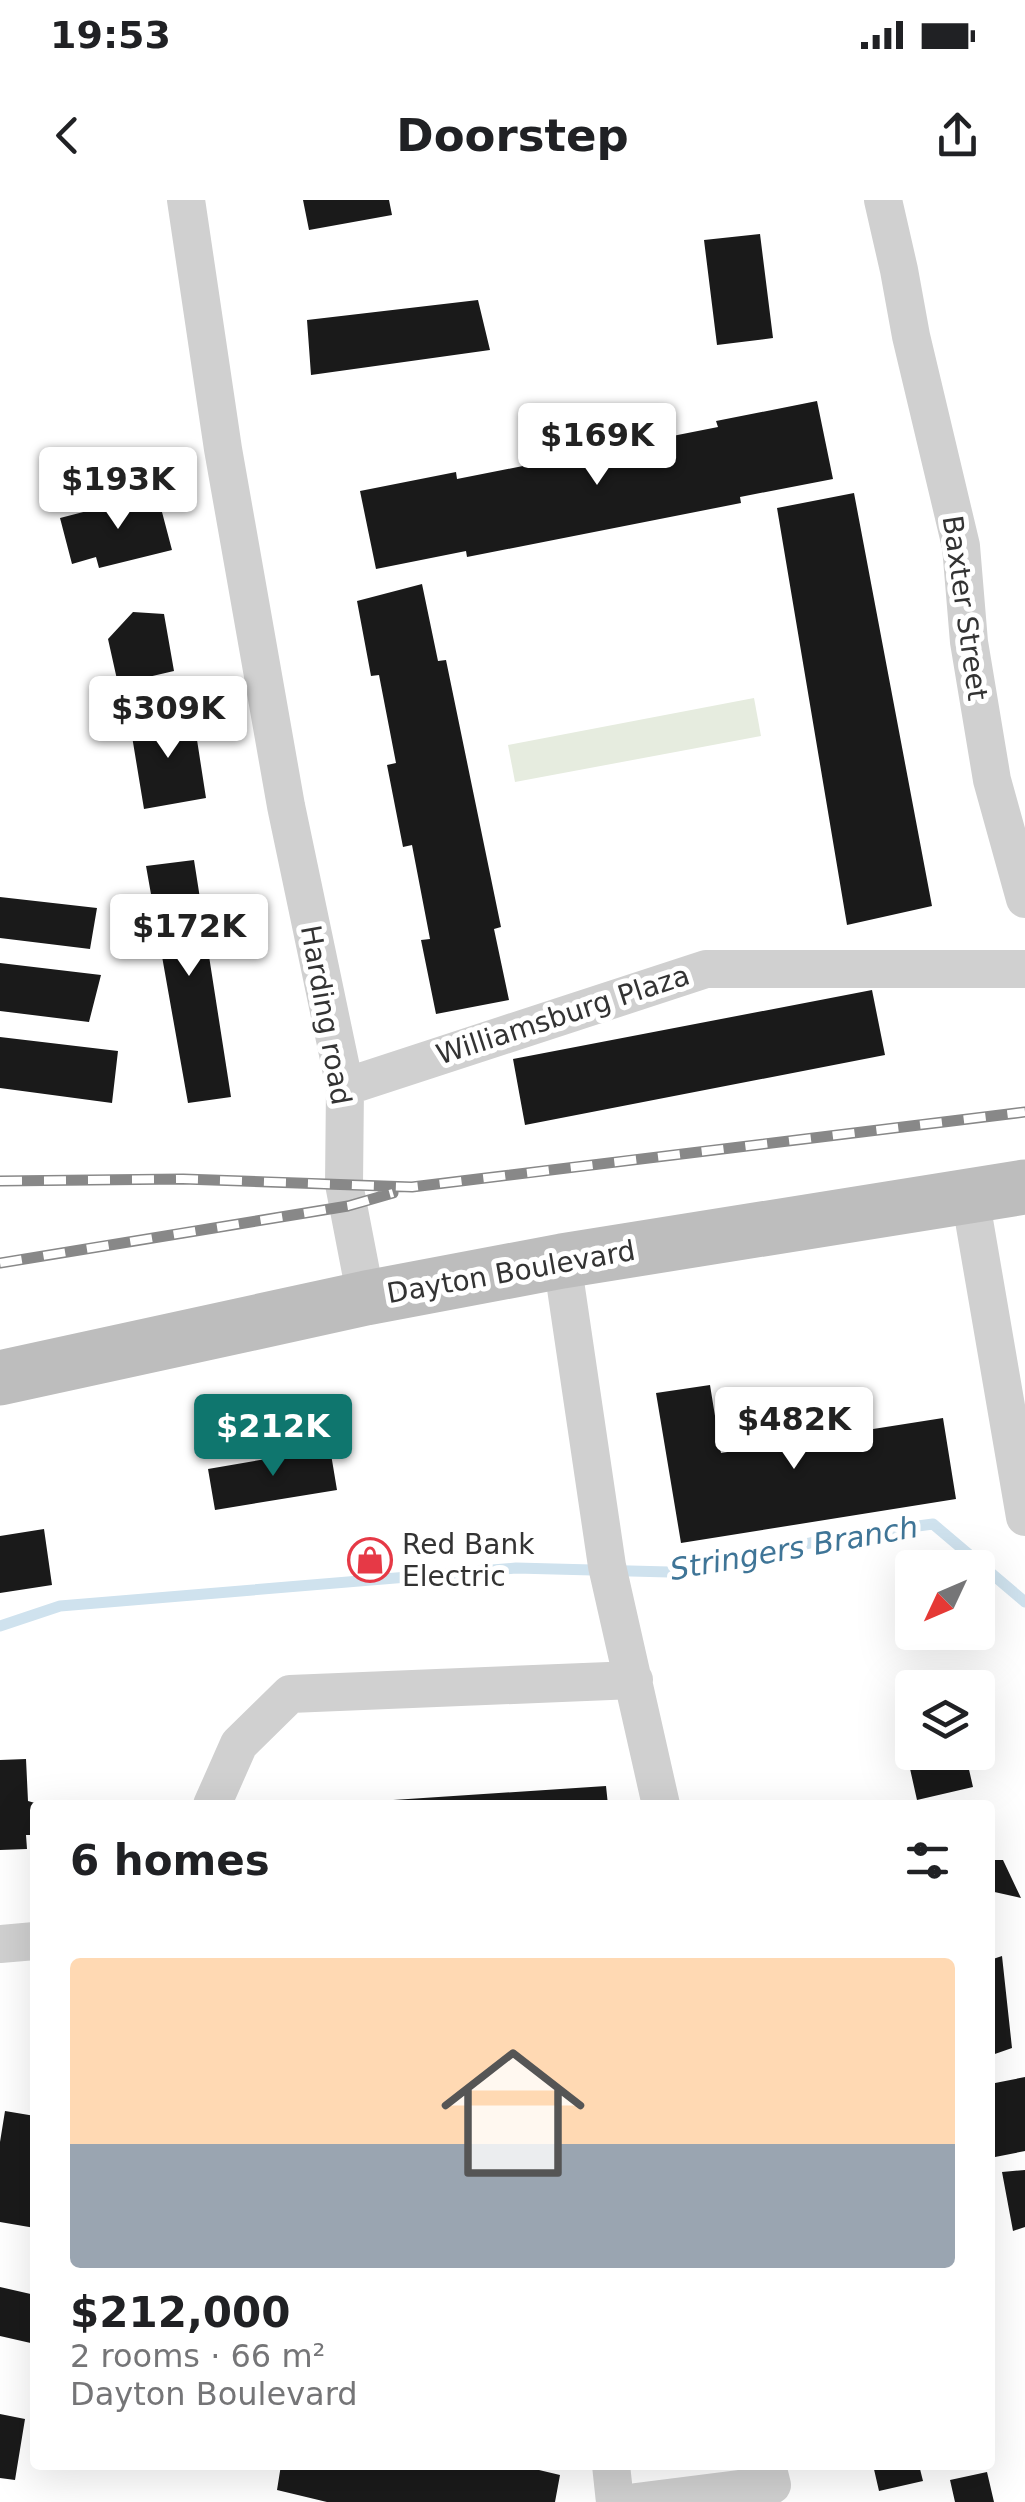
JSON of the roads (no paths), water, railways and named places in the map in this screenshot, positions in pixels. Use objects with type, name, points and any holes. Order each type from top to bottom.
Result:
[{"type":"main road","name":"Dayton Boulevard","points":[[0,1378],[366,1298],[562,1261],[1025,1186]]},
{"type":"street","name":"Harding road","points":[[186,200],[223,449],[286,806],[345,1087],[344,1184],[366,1298]]},
{"type":"street","name":"Baxter Street","points":[[883,200],[910,336],[960,546],[969,642],[992,780],[1025,898]]},
{"type":"street","name":"Williamsburg Plaza","points":[[345,1087],[706,968],[1025,969]]},
{"type":"street","points":[[970,1197],[1025,1516]]},
{"type":"street","points":[[562,1261],[606,1566],[660,1800]]},
{"type":"street","points":[[214,1800],[239,1744],[290,1694],[634,1680]]},
{"type":"street","points":[[0,1944],[30,1941]]},
{"type":"street","points":[[612,2470],[615,2502]]},
{"type":"street","points":[[636,2502],[772,2485],[768,2470]]},
{"type":"waterway","name":"Stringers Branch","points":[[0,1626],[60,1606],[516,1568],[669,1572],[849,1535],[933,1524],[1025,1602]]},
{"type":"railway","points":[[0,1181],[183,1179],[412,1187],[1025,1112]]},
{"type":"railway","points":[[0,1263],[348,1206],[393,1193]]},
{"type":"place","name":"Red Bank Electric","points":[[370,1560]]}]
